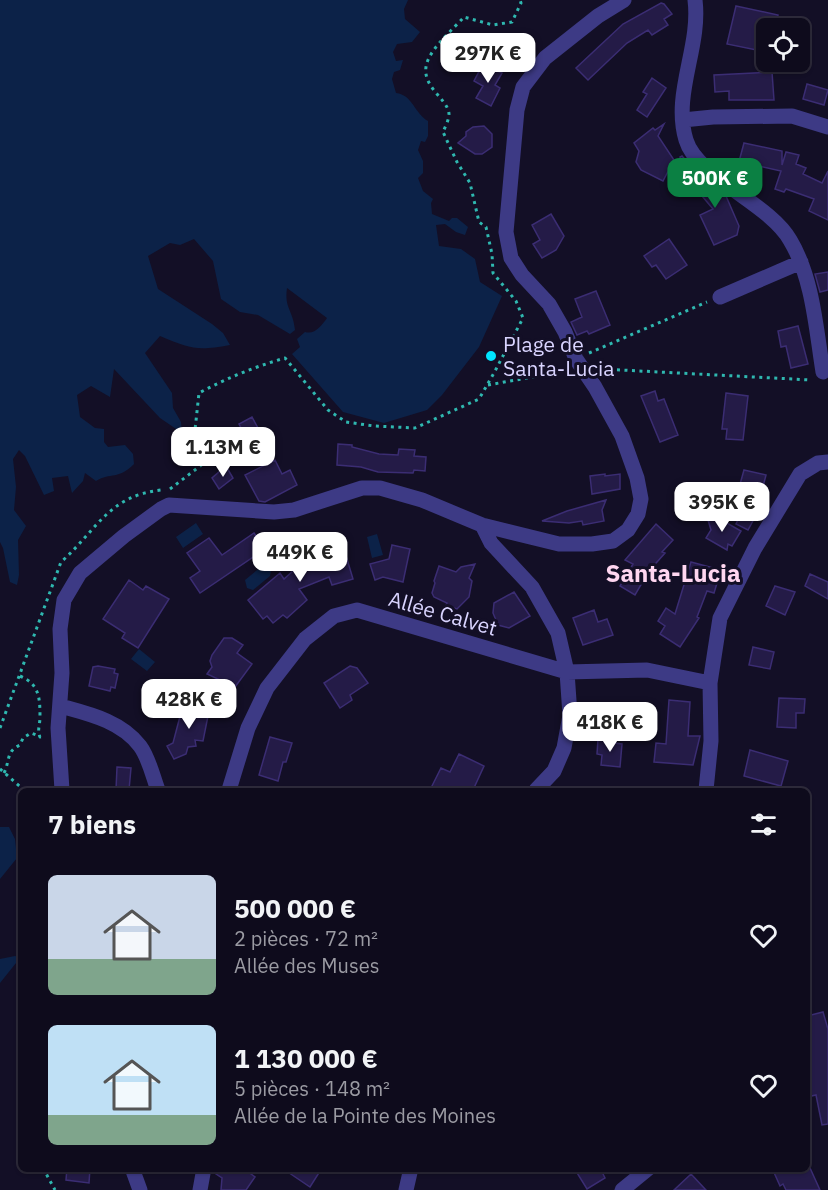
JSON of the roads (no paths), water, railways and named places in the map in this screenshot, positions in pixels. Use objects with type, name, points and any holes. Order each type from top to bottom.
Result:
[{"type":"street","points":[[62,788],[58,736],[62,673],[60,621],[64,600],[80,573],[161,508],[169,505],[274,512],[294,510],[362,488],[380,488],[422,500],[482,525],[559,544],[613,541],[628,530],[638,514],[641,499],[637,478],[622,436],[579,363],[566,332],[549,304],[522,275],[511,258],[506,232],[517,110],[523,87],[545,58],[598,16],[624,0]]},
{"type":"street","points":[[695,0],[697,15],[693,52],[683,98],[686,141],[695,158],[771,219],[790,238],[801,262],[806,281],[818,376]]},
{"type":"street","points":[[683,120],[792,116],[828,128]]},
{"type":"street","points":[[720,297],[801,262]]},
{"type":"street","points":[[706,788],[711,741],[710,683],[720,618],[755,548],[800,474],[818,463],[828,462]]},
{"type":"street","points":[[482,525],[491,543],[532,587],[558,633],[567,672],[570,715],[564,748],[554,771],[538,788]]},
{"type":"street","name":"Allée Calvet","points":[[231,788],[248,728],[267,688],[305,639],[334,616],[357,610],[567,672],[647,670],[710,683]]},
{"type":"street","points":[[60,706],[105,720],[129,735],[141,748],[157,788]]},
{"type":"street","points":[[133,1172],[140,1190]]},
{"type":"street","points":[[200,1190],[203,1172]]},
{"type":"street","points":[[406,1190],[410,1172]]},
{"type":"street","points":[[622,1190],[644,1172]]},
{"type":"water","points":[[0,0],[408,0],[404,9],[405,19],[420,32],[412,42],[397,44],[393,52],[396,61],[403,60],[400,70],[394,72],[392,79],[396,93],[406,97],[419,114],[428,121],[428,136],[425,142],[421,141],[418,150],[423,161],[423,173],[418,178],[423,191],[433,199],[432,214],[449,221],[457,218],[468,227],[465,235],[445,224],[436,225],[439,246],[461,249],[475,259],[480,282],[502,296],[479,347],[442,395],[427,410],[384,423],[343,412],[292,354],[300,347],[297,339],[305,332],[309,333],[318,329],[327,318],[287,288],[287,300],[295,330],[290,334],[258,315],[240,312],[221,299],[213,261],[194,239],[180,245],[170,243],[148,256],[158,289],[212,324],[223,333],[230,345],[194,348],[160,336],[145,353],[172,393],[173,408],[181,422],[182,433],[160,418],[114,369],[110,397],[91,386],[77,395],[80,417],[95,428],[104,429],[104,442],[108,447],[125,445],[133,454],[134,464],[119,474],[96,481],[85,473],[83,481],[72,493],[68,476],[52,478],[54,491],[44,495],[25,456],[19,450],[13,459],[16,487],[14,510],[26,526],[18,540],[17,585],[10,582],[0,542]]},
{"type":"water","points":[[196,523],[203,534],[183,548],[176,537]]},
{"type":"water","points":[[377,534],[383,555],[372,558],[367,537]]},
{"type":"water","points":[[267,565],[271,571],[270,576],[253,590],[247,588],[245,580],[262,566]]},
{"type":"water","points":[[139,649],[155,662],[147,671],[131,659]]},
{"type":"water","points":[[0,827],[9,827],[15,839],[17,858],[0,879]]},
{"type":"water","points":[[18,957],[18,960],[0,983],[0,959]]},
{"type":"place","name":"Plage de Santa-Lucia","points":[[491,356]]},
{"type":"district","name":"Santa-Lucia","points":[[673,573]]}]
